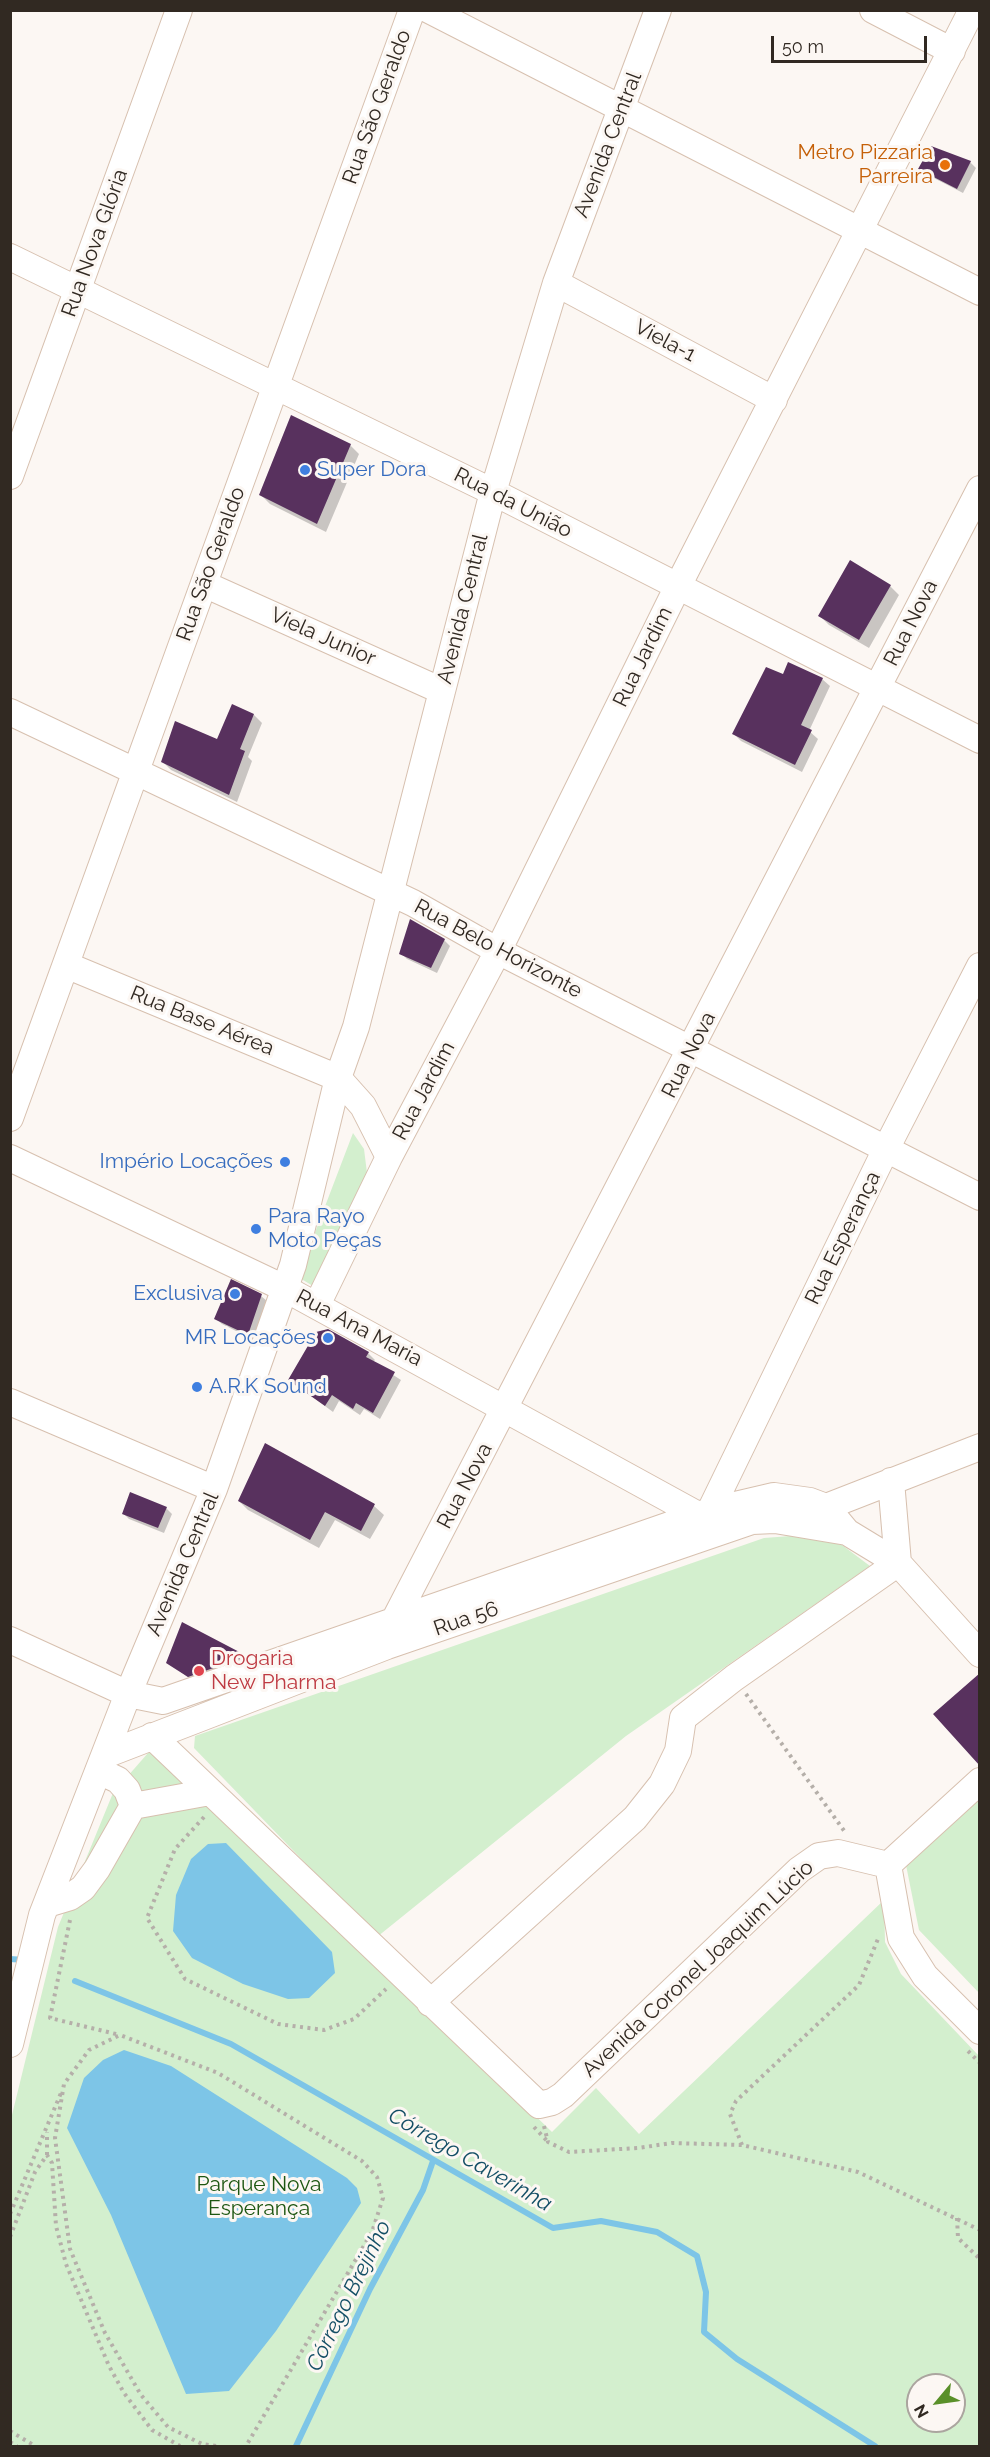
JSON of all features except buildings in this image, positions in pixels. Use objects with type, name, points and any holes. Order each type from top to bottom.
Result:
[{"type":"street","name":"Rua Nova Glória","points":[[10,476],[179,10]]},
{"type":"street","name":"Rua São Geraldo","points":[[10,1118],[412,10]]},
{"type":"street","points":[[429,10],[980,292]]},
{"type":"street","name":"Avenida Central","points":[[10,2044],[45,1910],[128,1694],[214,1489],[293,1264],[338,1078],[356,1027],[493,492],[556,283],[658,10]]},
{"type":"street","points":[[873,10],[952,51]]},
{"type":"street","name":"Rua Jardim","points":[[317,1305],[389,1157],[498,951],[678,586],[972,10]]},
{"type":"street","name":"Rua da União","points":[[10,257],[493,492],[980,740]]},
{"type":"street","name":"Viela-1","points":[[556,283],[774,400]]},
{"type":"street","name":"Rua Nova","points":[[395,1618],[692,1050],[980,489]]},
{"type":"street","name":"Viela Junior","points":[[204,584],[442,691]]},
{"type":"street","name":"Rua Belo Horizonte","points":[[10,712],[390,892],[498,951],[980,1197]]},
{"type":"street","name":"Rua Base Aérea","points":[[66,965],[338,1078]]},
{"type":"street","name":"Rua Esperança","points":[[704,1513],[980,966]]},
{"type":"street","points":[[338,1078],[363,1106],[389,1157]]},
{"type":"street","name":"Rua Ana Maria","points":[[10,1158],[284,1288],[704,1513]]},
{"type":"street","points":[[10,1402],[214,1489]]},
{"type":"street","points":[[820,1517],[891,1481],[980,1447]]},
{"type":"street","points":[[891,1481],[898,1563]]},
{"type":"street","name":"Rua 56","points":[[10,1640],[128,1694],[163,1701],[395,1618],[704,1513],[774,1496],[810,1501],[820,1517],[752,1521],[387,1646],[152,1736],[102,1763]]},
{"type":"street","points":[[820,1517],[898,1563],[980,1654]]},
{"type":"street","points":[[430,2003],[635,1818],[662,1784],[678,1751],[683,1718],[734,1678],[898,1563]]},
{"type":"street","points":[[152,1736],[539,2105]]},
{"type":"street","points":[[102,1763],[127,1790],[133,1806]]},
{"type":"street","points":[[980,1781],[888,1865],[901,1938],[925,1976],[980,2031]]},
{"type":"street","points":[[133,1806],[214,1796]]},
{"type":"street","points":[[45,1910],[83,1888],[97,1869],[133,1806]]},
{"type":"street","name":"Avenida Coronel Joaquim Lúcio","points":[[539,2105],[552,2102],[563,2095],[799,1870],[819,1856],[838,1853],[863,1857],[888,1865]]},
{"type":"path","points":[[734,1678],[863,1857]]},
{"type":"path","points":[[214,1796],[175,1849],[147,1918],[185,1979],[278,2024],[324,2030],[354,2019],[389,1985]]},
{"type":"path","points":[[742,2145],[730,2114],[736,2101],[859,1985],[879,1936]]},
{"type":"path","points":[[60,1959],[50,2018],[120,2035],[218,2073],[362,2162],[377,2176],[383,2198],[372,2232],[246,2446]]},
{"type":"path","points":[[10,2214],[47,2130],[64,2084],[89,2050],[120,2035]]},
{"type":"path","points":[[64,2084],[55,2138],[70,2249],[105,2333],[141,2395],[168,2427],[202,2444],[216,2446]]},
{"type":"path","points":[[539,2105],[548,2142],[569,2152],[638,2148],[672,2143],[742,2145],[858,2172],[980,2230]]},
{"type":"path","points":[[47,2130],[47,2156],[52,2163],[56,2226],[66,2264],[109,2366],[124,2393],[152,2430],[180,2446]]},
{"type":"path","points":[[10,2237],[35,2172],[47,2156]]},
{"type":"path","points":[[957,2218],[958,2238],[980,2259]]},
{"type":"path","points":[[10,2431],[35,2446]]},
{"type":"path","points":[[10,2442],[17,2446]]},
{"type":"green space","points":[[353,1133],[364,1149],[368,1181],[313,1286],[298,1277]]},
{"type":"green space","points":[[804,1535],[842,1545],[870,1566],[626,1736],[377,1937],[194,1748],[195,1736],[764,1538]]},
{"type":"green space","name":"Parque Nova Esperança","points":[[155,1745],[552,2132],[596,2088],[639,2134],[884,1900],[885,1942],[901,1974],[979,2056],[979,2446],[11,2446],[11,2119],[58,1927],[113,1793]]},
{"type":"green space","points":[[979,1795],[979,1993],[919,1930],[906,1865]]},
{"type":"water","points":[[226,1843],[332,1952],[335,1973],[309,1998],[288,1999],[243,1984],[192,1958],[173,1931],[176,1895],[191,1859],[208,1844]]},
{"type":"water","points":[[124,2050],[171,2066],[347,2178],[357,2188],[361,2203],[276,2331],[229,2391],[186,2394],[111,2215],[67,2128],[84,2078],[103,2060]]},
{"type":"waterway","name":"Córrego Caverinha","points":[[10,1959],[25,1960]]},
{"type":"waterway","name":"Córrego Caverinha","points":[[75,1981],[231,2044],[553,2228],[601,2221],[657,2232],[697,2256],[706,2292],[704,2332],[737,2359],[875,2446]]},
{"type":"waterway","name":"Córrego Brejinho","points":[[296,2446],[370,2289],[423,2190],[433,2161]]},
{"type":"place","name":"Metro Pizzaria Parreira","points":[[945,165]]},
{"type":"place","name":"Super Dora","points":[[305,470]]},
{"type":"place","name":"Império Locações","points":[[285,1162]]},
{"type":"place","name":"Para Rayo Moto Peças","points":[[256,1229]]},
{"type":"place","name":"Exclusiva","points":[[235,1294]]},
{"type":"place","name":"MR Locações","points":[[328,1338]]},
{"type":"place","name":"A.R.K Sound","points":[[197,1387]]},
{"type":"place","name":"Drogaria New Pharma","points":[[199,1671]]}]
